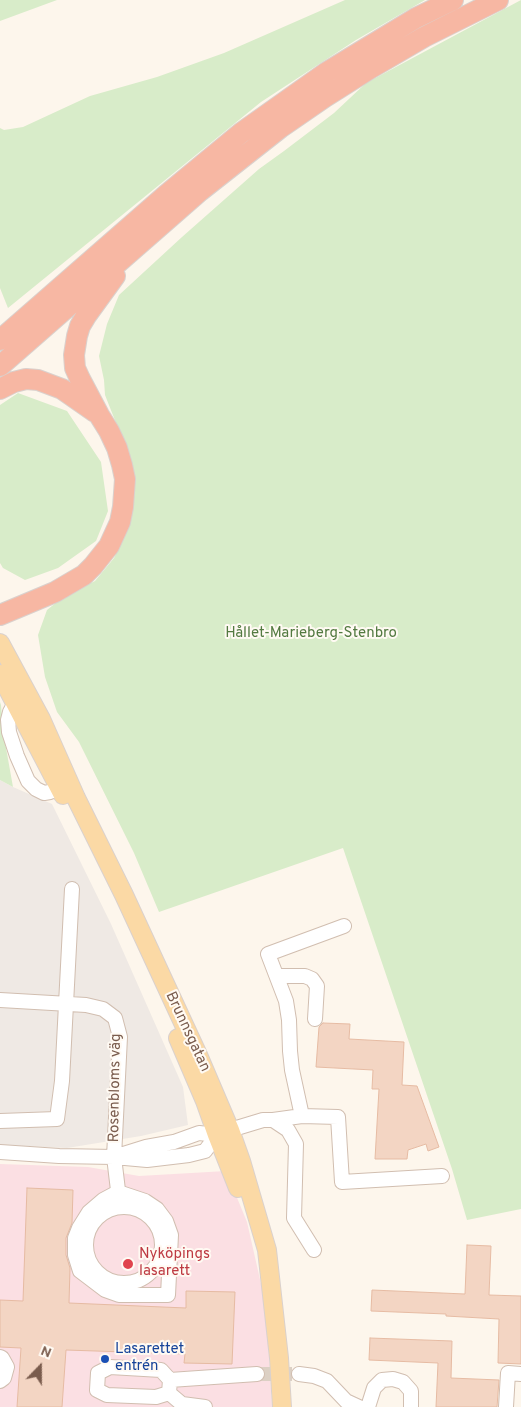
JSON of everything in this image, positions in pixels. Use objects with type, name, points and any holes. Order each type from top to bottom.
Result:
[{"type":"highway","points":[[0,340],[166,195],[241,133],[327,72],[416,18],[454,0]]},
{"type":"highway","points":[[0,366],[142,240],[246,154],[318,102],[372,68],[424,37],[498,0]]},
{"type":"highway","points":[[0,615],[55,592],[84,575],[102,556],[116,534],[124,508],[125,479],[117,448],[75,368],[74,355],[77,336],[86,316],[142,240]]},
{"type":"highway","points":[[0,389],[14,382],[26,379],[38,380],[62,389],[99,415]]},
{"type":"main road","name":"Brunnsgatan","points":[[0,643],[41,719],[65,787]]},
{"type":"main road","name":"Brunnsgatan","points":[[0,674],[65,787],[186,1028],[266,1250],[279,1358],[282,1407]]},
{"type":"street","points":[[15,703],[8,720],[9,732],[28,781],[36,789],[44,793],[65,787]]},
{"type":"street","points":[[0,1121],[57,1119],[62,1082],[72,888]]},
{"type":"street","points":[[302,1116],[292,1070],[286,1001],[268,954],[344,926]]},
{"type":"street","points":[[277,976],[305,976],[312,979],[317,986],[315,1019]]},
{"type":"street","name":"Rosenbloms väg","points":[[0,1000],[86,1005],[103,1009],[115,1018],[120,1037],[114,1157],[120,1207]]},
{"type":"street","points":[[0,1152],[148,1160],[205,1151],[223,1132],[263,1120],[302,1116],[338,1117],[342,1182],[442,1176]]},
{"type":"street","points":[[273,1120],[288,1130],[296,1144],[294,1218],[314,1250]]},
{"type":"street","points":[[118,1192],[145,1201],[157,1209],[166,1221],[171,1235],[168,1295],[119,1295],[105,1290],[80,1271],[75,1255],[75,1238],[79,1228],[89,1212],[103,1200],[118,1192]]},
{"type":"street","points":[[120,1207],[144,1212],[160,1230],[163,1242],[162,1254],[157,1266],[149,1275],[138,1281],[126,1284],[113,1282],[101,1276],[92,1267],[87,1255],[86,1242],[89,1229],[102,1214],[108,1210],[120,1207]]},
{"type":"street","points":[[0,1358],[2,1358],[7,1368],[4,1378],[0,1381]]},
{"type":"street","points":[[205,1407],[182,1404],[170,1387],[257,1374]]},
{"type":"street","points":[[299,1374],[314,1376],[327,1381],[346,1401],[359,1407]]},
{"type":"street","points":[[506,1407],[514,1374]]},
{"type":"street","points":[[368,1407],[374,1388],[382,1380],[393,1379],[403,1382],[411,1391],[411,1407]]},
{"type":"shaded area","points":[[0,780],[52,804],[111,924],[183,1087],[188,1125],[141,1136],[67,1148],[0,1145]]},
{"type":"shaded area","name":"Nyköpings lasarett","points":[[0,1164],[88,1167],[139,1176],[226,1171],[247,1222],[266,1306],[272,1407],[0,1407]]},
{"type":"green space","points":[[0,0],[57,0],[0,21]]},
{"type":"green space","points":[[345,0],[425,0],[356,40],[261,102],[8,308],[0,288],[0,128],[4,130],[23,127],[90,96],[157,77],[224,53]]},
{"type":"green space","name":"Hållet-Marieberg-Stenbro","points":[[521,0],[521,1209],[467,1220],[452,1169],[343,848],[159,912],[134,853],[79,742],[57,712],[45,677],[38,635],[47,610],[63,597],[95,581],[114,558],[129,525],[135,491],[131,461],[105,395],[99,356],[107,324],[119,295],[259,169],[334,113],[366,83]]},
{"type":"green space","points":[[18,393],[67,411],[101,462],[108,511],[96,541],[58,568],[25,580],[3,568],[0,563],[0,405]]},
{"type":"green space","points":[[0,702],[3,731],[13,787],[0,780]]},
{"type":"building","points":[[323,1023],[350,1024],[349,1039],[404,1042],[402,1085],[417,1086],[439,1147],[428,1151],[426,1144],[408,1150],[407,1159],[375,1159],[379,1089],[372,1089],[373,1070],[316,1067],[319,1027]]},
{"type":"building","points":[[27,1188],[73,1190],[72,1223],[66,1238],[66,1255],[70,1268],[69,1303],[186,1308],[186,1291],[235,1292],[232,1364],[184,1363],[185,1354],[66,1350],[62,1407],[17,1407],[21,1348],[0,1347],[0,1300],[23,1301]]},
{"type":"building","points":[[467,1245],[491,1246],[489,1295],[521,1296],[521,1364],[498,1363],[499,1319],[446,1316],[446,1314],[371,1311],[372,1290],[465,1294]]},
{"type":"building","points":[[370,1338],[452,1341],[451,1378],[499,1380],[497,1407],[436,1407],[438,1363],[369,1360]]},
{"type":"tunnel","points":[[257,1374],[299,1374]]},
{"type":"place","name":"Nyköpings lasarett","points":[[128,1264]]},
{"type":"place","name":"Lasarettet entrén","points":[[105,1359]]}]
